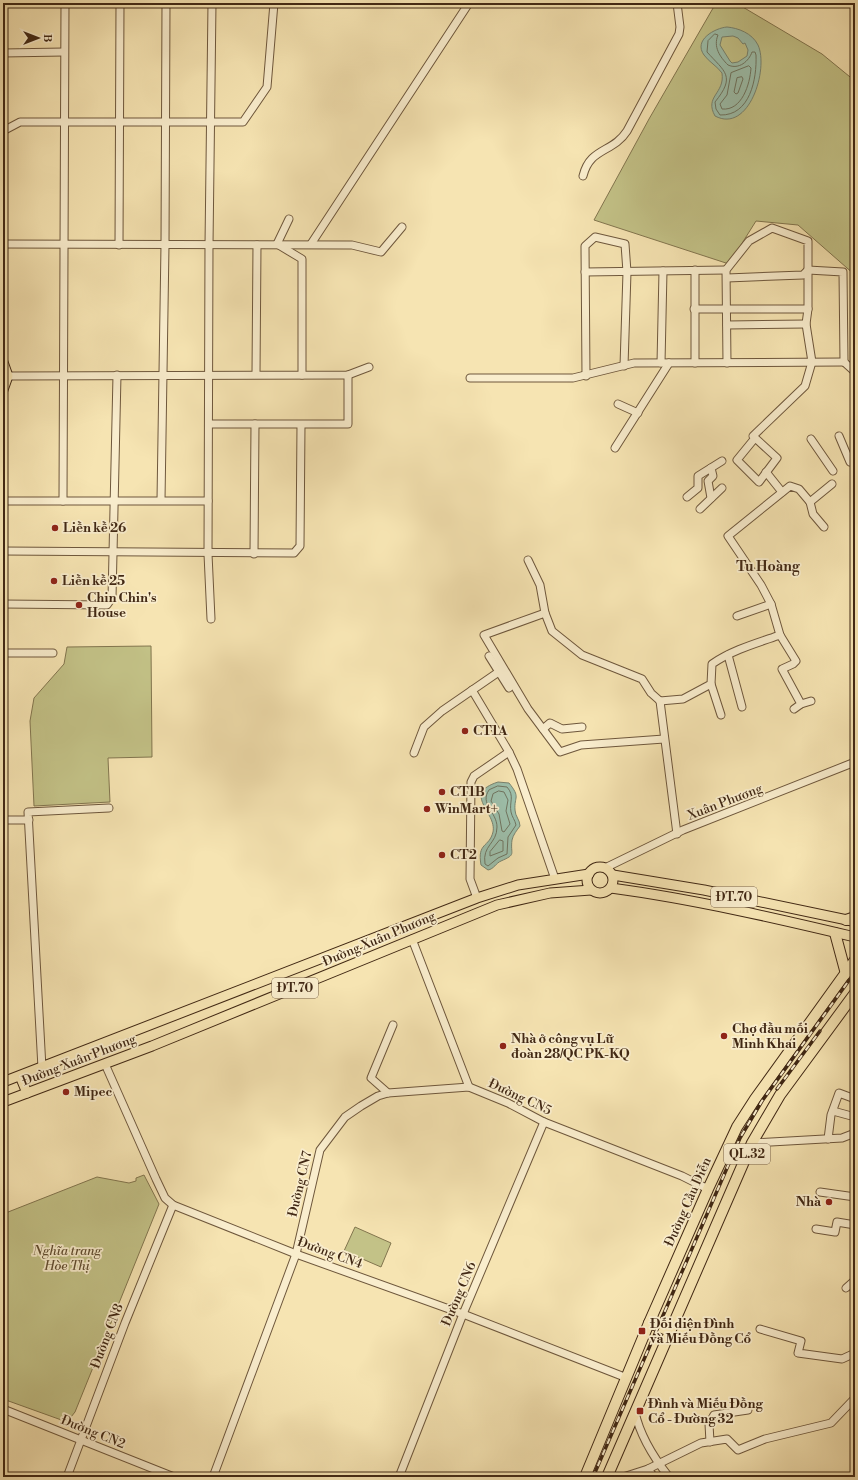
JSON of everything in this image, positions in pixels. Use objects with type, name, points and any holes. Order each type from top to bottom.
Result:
[{"type":"highway","points":[[835,932],[846,974]]},
{"type":"highway","name":"Đường Cầu Diễn","points":[[585,1477],[649,1323],[737,1127],[755,1099],[855,960]]},
{"type":"highway","name":"QL.32","points":[[606,1477],[752,1143],[780,1096],[855,993]]},
{"type":"highway","points":[[649,1323],[670,1331]]},
{"type":"main road","points":[[3,362],[8,376],[3,390]]},
{"type":"main road","points":[[598,867],[605,868],[613,875],[614,880],[611,888],[600,894],[591,890],[587,884],[588,874],[598,867]]},
{"type":"main road","name":"Đường Xuân Phương","points":[[3,1082],[477,898],[502,890],[555,878],[588,874]]},
{"type":"main road","name":"ĐT.70","points":[[613,875],[697,889],[852,920]]},
{"type":"main road","name":"ĐT.70","points":[[611,888],[656,894],[855,937]]},
{"type":"main road","name":"Đường Xuân Phương","points":[[3,1102],[105,1064],[274,997],[412,938],[497,905],[524,897],[550,893],[591,890]]},
{"type":"main road","points":[[20,1076],[27,1093]]},
{"type":"street","points":[[63,501],[65,3]]},
{"type":"street","points":[[119,245],[120,3]]},
{"type":"street","points":[[161,500],[165,245],[166,3]]},
{"type":"street","points":[[210,619],[208,554],[208,375],[209,122],[212,3]]},
{"type":"street","points":[[3,131],[20,122],[243,122],[267,87],[274,3]]},
{"type":"street","points":[[311,244],[469,3]]},
{"type":"street","points":[[583,176],[589,160],[622,139],[627,131],[679,34],[680,27],[677,3]]},
{"type":"street","points":[[3,53],[64,52]]},
{"type":"street","points":[[277,244],[289,219]]},
{"type":"street","points":[[3,244],[311,244],[352,245],[381,252],[402,227]]},
{"type":"street","points":[[727,363],[726,274],[750,241],[772,228],[808,241],[808,309],[806,324],[812,362],[805,386],[762,426],[753,436],[755,438],[737,460],[759,482],[777,458],[755,438]]},
{"type":"street","points":[[586,376],[585,246],[595,237],[625,244],[627,272],[624,366]]},
{"type":"street","points":[[277,244],[302,259],[302,375]]},
{"type":"street","points":[[256,374],[257,245]]},
{"type":"street","points":[[585,272],[695,270],[726,274],[803,275],[808,270],[843,272],[844,362]]},
{"type":"street","points":[[695,270],[695,363]]},
{"type":"street","points":[[661,363],[663,271]]},
{"type":"street","points":[[694,309],[808,309]]},
{"type":"street","points":[[727,324],[806,324]]},
{"type":"street","points":[[470,378],[573,378],[634,363],[844,362],[855,372]]},
{"type":"street","points":[[614,448],[669,363]]},
{"type":"street","points":[[8,376],[256,374],[348,375],[369,367]]},
{"type":"street","points":[[3,604],[107,605],[113,594],[117,375]]},
{"type":"street","points":[[209,424],[348,424],[348,375]]},
{"type":"street","points":[[618,404],[638,413]]},
{"type":"street","points":[[254,554],[255,424]]},
{"type":"street","points":[[3,551],[208,554],[294,553],[300,546],[300,425]]},
{"type":"street","points":[[839,436],[850,462]]},
{"type":"street","points":[[811,439],[833,471]]},
{"type":"street","points":[[687,497],[698,488],[698,476],[722,461]]},
{"type":"street","points":[[711,468],[713,476],[708,481],[711,498]]},
{"type":"street","points":[[766,472],[782,492]]},
{"type":"street","points":[[810,502],[832,484]]},
{"type":"street","points":[[801,704],[782,669],[796,661],[780,635],[771,604],[761,585],[728,536],[790,486],[799,489],[810,502],[813,514],[824,527]]},
{"type":"street","points":[[700,509],[722,488]]},
{"type":"street","points":[[3,501],[208,501]]},
{"type":"street","points":[[528,560],[540,585],[545,613],[552,631],[582,655],[642,679],[651,693],[660,701],[677,834]]},
{"type":"street","points":[[737,616],[771,604]]},
{"type":"street","points":[[545,613],[484,635],[528,709],[560,752],[589,744],[664,739]]},
{"type":"street","points":[[720,715],[711,684],[712,664],[728,655],[780,635]]},
{"type":"street","points":[[3,653],[53,653]]},
{"type":"street","points":[[728,655],[742,707]]},
{"type":"street","points":[[489,656],[500,671],[509,688]]},
{"type":"street","points":[[414,753],[424,727],[442,711],[500,671]]},
{"type":"street","points":[[660,701],[683,699],[711,684]]},
{"type":"street","points":[[472,690],[517,768],[555,878]]},
{"type":"street","points":[[794,709],[801,704],[811,701]]},
{"type":"street","points":[[543,729],[550,723],[562,729],[582,727]]},
{"type":"street","points":[[477,898],[470,879],[471,782],[474,776],[509,752]]},
{"type":"street","name":"Xuân Phương","points":[[605,868],[677,834],[855,762]]},
{"type":"street","points":[[42,1068],[28,812],[109,808]]},
{"type":"street","points":[[3,820],[29,820]]},
{"type":"street","name":"Đường CN5","points":[[412,938],[469,1087],[508,1103],[544,1122],[682,1176],[708,1189]]},
{"type":"street","points":[[388,1093],[371,1078],[393,1025]]},
{"type":"street","points":[[105,1064],[165,1198],[173,1205]]},
{"type":"street","name":"Đường CN7","points":[[213,1477],[296,1254],[320,1150],[345,1117],[361,1106],[388,1093],[469,1087]]},
{"type":"street","points":[[828,1139],[833,1111],[839,1093],[855,1099]]},
{"type":"street","points":[[833,1111],[855,1117]]},
{"type":"street","name":"Đường CN6","points":[[399,1477],[410,1445],[463,1314],[544,1122]]},
{"type":"street","points":[[752,1143],[842,1138],[855,1133]]},
{"type":"street","points":[[820,1192],[855,1197]]},
{"type":"street","name":"Đường CN4","points":[[173,1205],[296,1254],[463,1314],[627,1378]]},
{"type":"street","name":"Đường CN8","points":[[67,1477],[125,1323],[173,1205]]},
{"type":"street","points":[[816,1229],[835,1232],[837,1222],[855,1225]]},
{"type":"street","points":[[846,1288],[855,1280]]},
{"type":"street","points":[[760,1329],[801,1341],[798,1353],[842,1359],[855,1353]]},
{"type":"street","points":[[623,1477],[648,1469],[701,1443],[727,1440],[738,1450],[765,1439],[831,1423],[855,1398]]},
{"type":"street","name":"Đường CN2","points":[[3,1409],[174,1477]]},
{"type":"street","points":[[710,1442],[709,1424],[714,1415],[748,1410]]},
{"type":"street","points":[[635,1412],[638,1426],[658,1464],[669,1477]]},
{"type":"street","points":[[648,1469],[654,1477]]},
{"type":"green space","points":[[716,3],[736,3],[822,54],[855,81],[855,275],[798,225],[756,221],[729,264],[594,220],[649,119]]},
{"type":"green space","points":[[151,646],[152,757],[108,758],[110,802],[34,806],[30,721],[34,698],[64,664],[67,647]]},
{"type":"green space","name":"Nghĩa trang Hòe Thị","points":[[144,1175],[159,1204],[75,1412],[67,1422],[3,1399],[3,1214],[97,1177],[129,1183],[136,1181],[136,1178]]},
{"type":"green space","points":[[355,1227],[391,1243],[381,1267],[344,1251]]},
{"type":"water","points":[[727,27],[736,29],[748,34],[758,45],[761,56],[761,69],[753,96],[746,108],[738,116],[727,119],[715,116],[712,109],[713,99],[721,86],[722,73],[701,50],[703,40],[712,32]],"holes":[[[733,36],[738,38],[743,44],[745,43],[748,50],[747,56],[738,62],[732,63],[720,45],[722,37]]]},
{"type":"water","points":[[498,782],[509,783],[516,794],[515,812],[520,826],[513,838],[512,854],[488,870],[481,865],[480,858],[482,849],[489,841],[493,832],[493,825],[481,798],[482,792],[487,787]]},
{"type":"railway","points":[[593,1477],[740,1138],[762,1101],[855,972]]},
{"type":"railway","points":[[777,1089],[820,1031]]},
{"type":"place","name":"Liền kề 26","points":[[55,528]]},
{"type":"place","name":"Liền kề 25","points":[[54,581]]},
{"type":"place","name":"Chin Chin's House","points":[[79,605]]},
{"type":"place","name":"CT1A","points":[[465,731]]},
{"type":"place","name":"CT1B","points":[[442,792]]},
{"type":"place","name":"WinMart+","points":[[427,809]]},
{"type":"place","name":"CT2","points":[[442,855]]},
{"type":"place","name":"Chợ đầu mối Minh Khai","points":[[724,1036]]},
{"type":"place","name":"Nhà ở công vụ Lữ đoàn 28/QC PK-KQ","points":[[503,1046]]},
{"type":"place","name":"Mipec","points":[[66,1092]]},
{"type":"place","name":"Nhà","points":[[829,1202]]},
{"type":"place","name":"Đối diện Đình và Miếu Đồng Cổ","points":[[642,1331]]},
{"type":"place","name":"Đình và Miếu Đồng Cổ - Đường 32","points":[[640,1411]]},
{"type":"district","name":"Tu Hoàng","points":[[768,567]]}]
